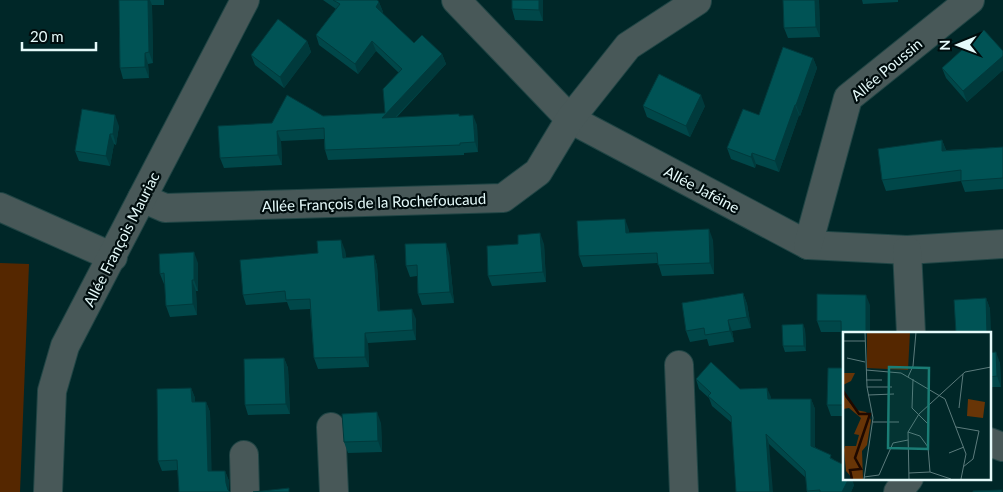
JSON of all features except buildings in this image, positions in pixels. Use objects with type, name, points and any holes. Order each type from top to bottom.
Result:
[{"type":"street","name":"Allée François Mauriac","points":[[48,492],[52,391],[65,346],[113,257],[245,0]]},
{"type":"street","name":"Allée Jaféine","points":[[456,0],[570,119],[808,245],[907,250],[1003,244]]},
{"type":"street","name":"Allée Poussin","points":[[808,245],[848,98],[970,0]]},
{"type":"street","name":"Allée François de la Rochefoucaud","points":[[142,198],[165,208],[503,198],[538,172],[570,119],[628,46],[697,1]]},
{"type":"street","points":[[0,207],[113,257]]},
{"type":"street","points":[[907,250],[911,332]]},
{"type":"street","points":[[680,365],[684,492]]},
{"type":"street","points":[[331,426],[334,492]]},
{"type":"street","points":[[990,442],[1003,447]]},
{"type":"street","points":[[244,455],[245,492]]},
{"type":"street","points":[[898,492],[907,480]]},
{"type":"shaded area","points":[[0,263],[29,264],[20,492],[0,492]]}]
